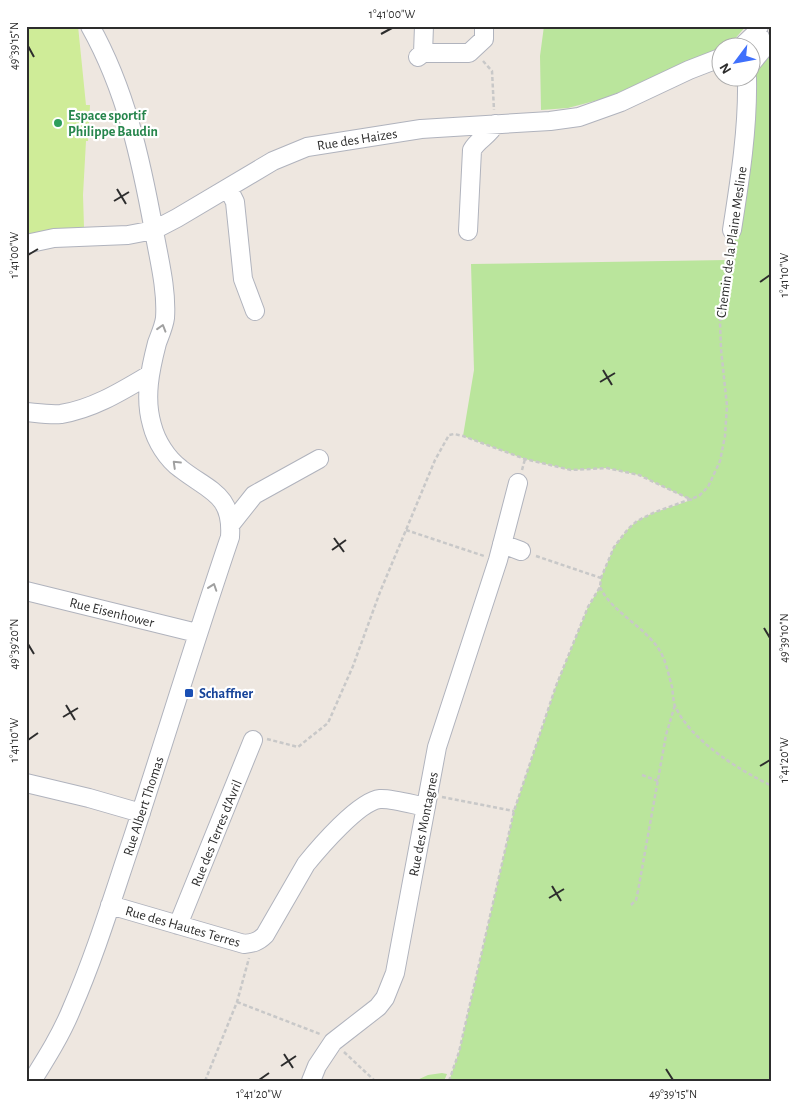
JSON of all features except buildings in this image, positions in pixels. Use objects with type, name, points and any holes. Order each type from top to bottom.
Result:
[{"type":"street","points":[[90,26],[115,75],[130,118],[143,171],[154,230],[165,319],[149,375],[148,404],[152,426],[160,444],[178,467],[216,493],[225,504],[231,524]]},
{"type":"street","points":[[424,26],[420,55],[469,53],[484,39],[484,26]]},
{"type":"street","name":"Rue des Haizes","points":[[26,244],[54,238],[128,235],[154,230],[165,226],[273,161],[307,147],[421,129],[564,120],[596,112],[710,62]]},
{"type":"street","name":"Chemin de la Plaine Mesline","points":[[732,230],[740,181],[748,108],[747,88]]},
{"type":"street","points":[[468,231],[472,150],[476,143],[491,132],[495,124]]},
{"type":"street","points":[[228,188],[235,202],[243,279],[255,311]]},
{"type":"street","points":[[26,412],[59,414],[81,410],[95,405],[149,375]]},
{"type":"street","name":"Rue Albert Thomas","points":[[32,1081],[53,1048],[72,1009],[110,905],[230,537],[231,524],[254,495],[319,459]]},
{"type":"street","name":"Rue des Montagnes","points":[[311,1081],[317,1066],[333,1042],[378,1007],[390,987],[395,974],[437,747],[500,552],[518,483]]},
{"type":"street","points":[[216,493],[254,495]]},
{"type":"street","points":[[500,552],[528,553]]},
{"type":"street","name":"Rue Eisenhower","points":[[26,590],[197,634]]},
{"type":"street","name":"Rue des Terres d'Avril","points":[[178,925],[253,740]]},
{"type":"street","points":[[26,783],[141,813]]},
{"type":"street","name":"Rue des Hautes Terres","points":[[110,905],[244,944],[253,944],[265,935],[306,864],[360,808],[382,798],[427,801]]},
{"type":"path","points":[[473,51],[492,71],[494,96]]},
{"type":"path","name":"Chemin de la Plaine Mesline","points":[[600,587],[601,578],[614,547],[628,529],[637,521],[653,513],[699,496],[715,476],[725,436],[727,406],[720,322],[732,230]]},
{"type":"path","points":[[253,740],[266,739],[298,747],[328,723],[353,666],[406,530],[445,440],[449,436],[454,434],[493,446],[525,459],[571,470],[607,468],[639,475],[692,500]]},
{"type":"path","points":[[406,530],[500,552]]},
{"type":"path","points":[[528,553],[601,578]]},
{"type":"path","points":[[600,587],[605,597],[660,650],[675,705],[685,722],[712,748],[772,786]]},
{"type":"path","points":[[449,1081],[461,1044],[514,811],[556,686],[588,608],[600,587]]},
{"type":"path","points":[[631,905],[636,900],[638,892],[666,735],[675,705]]},
{"type":"path","points":[[642,775],[658,781]]},
{"type":"path","points":[[427,801],[514,811]]},
{"type":"path","points":[[205,1081],[237,1002],[253,944]]},
{"type":"path","points":[[237,1002],[322,1035],[333,1042],[375,1081]]},
{"type":"green space","name":"Espace sportif Philippe Baudin","points":[[26,26],[78,26],[86,105],[90,105],[83,195],[84,227],[26,235]]},
{"type":"green space","points":[[544,26],[746,26],[736,38],[710,38],[710,54],[602,99],[568,108],[541,110],[540,56]]},
{"type":"green space","points":[[772,48],[772,1081],[449,1081],[459,1052],[514,811],[556,686],[588,607],[600,587],[601,578],[614,547],[628,529],[637,521],[653,513],[691,500],[639,475],[607,468],[571,470],[525,459],[463,436],[474,370],[471,264],[727,260],[748,88],[760,88],[760,58]]},
{"type":"green space","points":[[447,1074],[444,1081],[415,1081],[428,1075]]},
{"type":"place","name":"Espace sportif Philippe Baudin","points":[[58,123]]},
{"type":"place","name":"Schaffner","points":[[189,693]]}]
